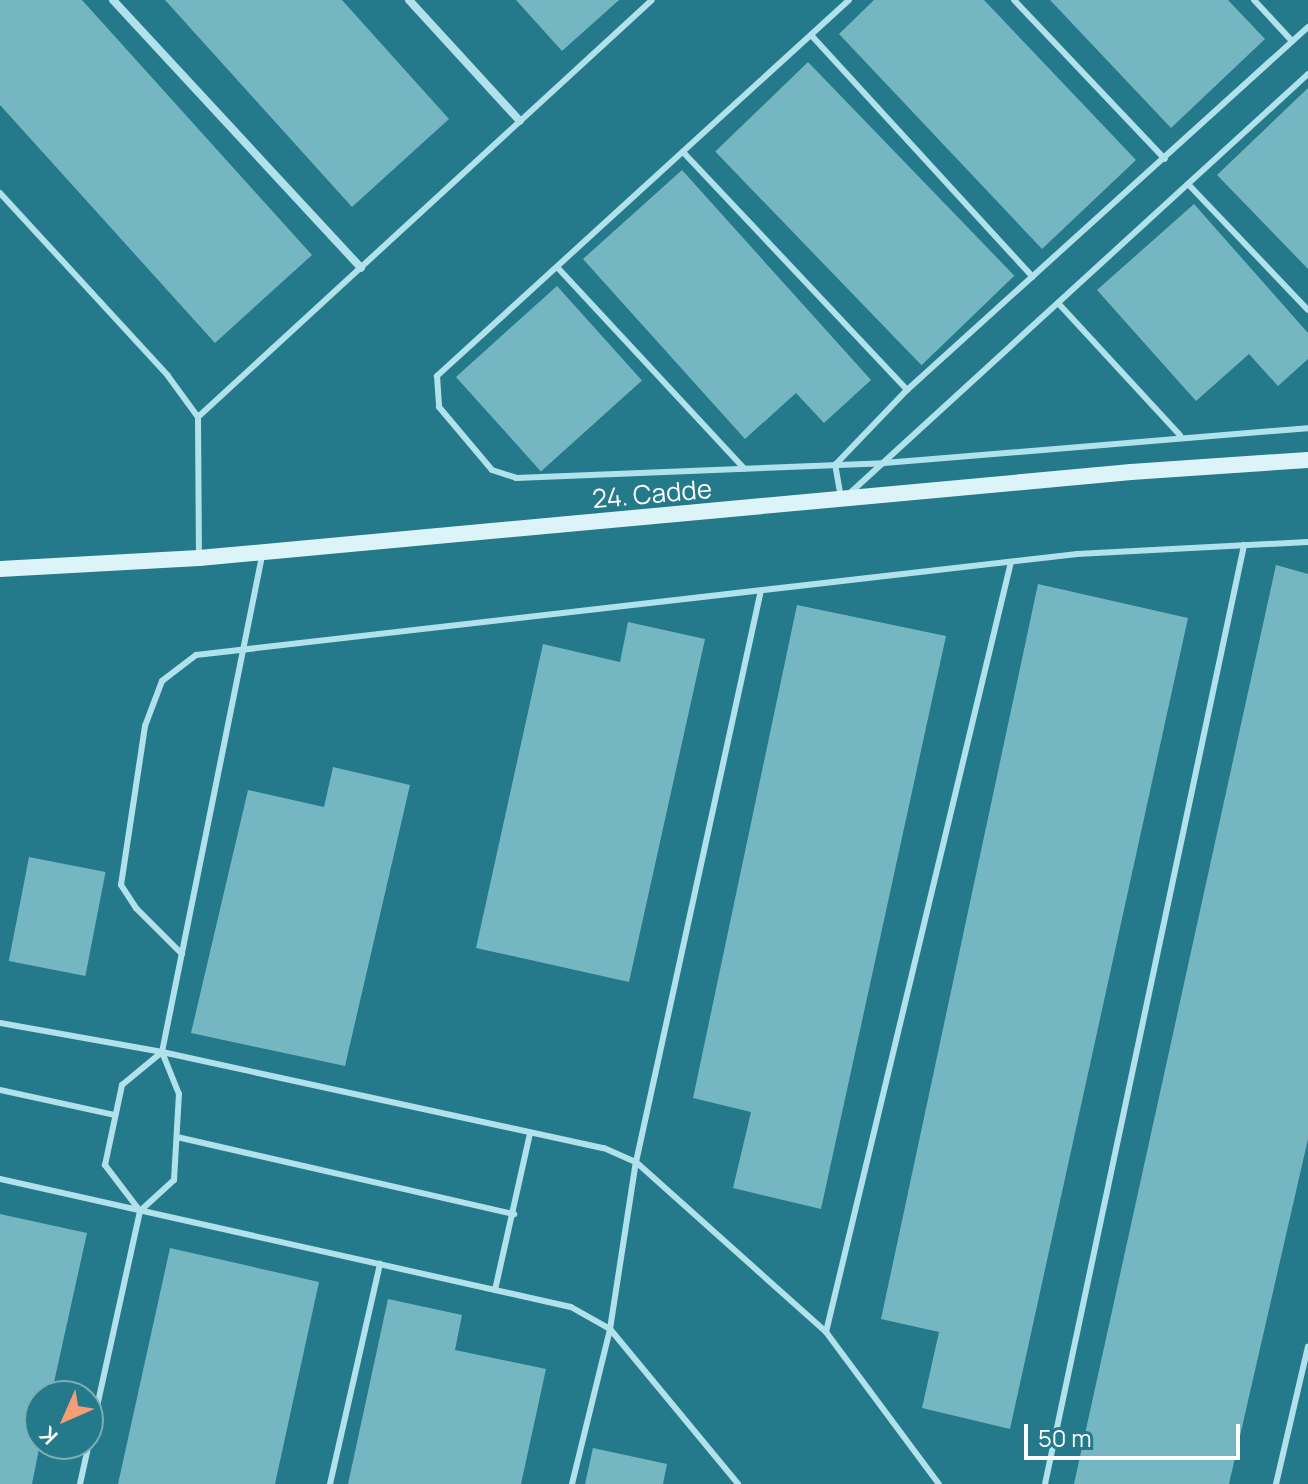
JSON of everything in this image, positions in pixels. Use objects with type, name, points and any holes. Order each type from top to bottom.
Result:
[{"type":"street","points":[[113,0],[361,268]]},
{"type":"street","points":[[409,0],[520,121]]},
{"type":"street","name":"24. Cadde","points":[[0,569],[199,558],[1131,472],[1308,460]]},
{"type":"lane","points":[[198,417],[652,0]]},
{"type":"lane","points":[[849,0],[437,376],[439,407],[492,470],[516,478],[884,463],[1180,435],[1308,428]]},
{"type":"lane","points":[[1014,0],[1165,159]]},
{"type":"lane","points":[[1254,0],[1292,41]]},
{"type":"lane","points":[[835,465],[907,390],[1308,27]]},
{"type":"lane","points":[[811,35],[1033,277]]},
{"type":"lane","points":[[841,501],[1308,74]]},
{"type":"lane","points":[[683,152],[907,390]]},
{"type":"lane","points":[[1188,184],[1308,310]]},
{"type":"lane","points":[[0,193],[168,376],[198,417],[199,558]]},
{"type":"lane","points":[[557,267],[744,468]]},
{"type":"lane","points":[[1058,303],[1180,435]]},
{"type":"lane","points":[[835,465],[841,501]]},
{"type":"lane","points":[[182,954],[136,908],[121,885],[145,726],[162,681],[196,655],[1011,562],[1308,542]]},
{"type":"lane","points":[[1045,1484],[1244,545]]},
{"type":"lane","points":[[80,1484],[140,1211],[174,1180],[179,1094],[162,1052],[263,552]]},
{"type":"lane","points":[[826,1332],[1011,562]]},
{"type":"lane","points":[[572,1484],[610,1329],[636,1162],[761,590]]},
{"type":"lane","points":[[0,1023],[162,1052],[604,1148],[636,1162],[826,1332],[939,1484]]},
{"type":"lane","points":[[140,1211],[105,1165],[122,1085],[162,1052]]},
{"type":"lane","points":[[0,1090],[115,1115]]},
{"type":"lane","points":[[495,1290],[530,1133]]},
{"type":"lane","points":[[177,1137],[514,1214]]},
{"type":"lane","points":[[0,1179],[571,1307],[610,1329],[738,1484]]},
{"type":"lane","points":[[330,1484],[380,1264]]},
{"type":"lane","points":[[1276,1484],[1308,1347]]},
{"type":"building","points":[[0,0],[82,0],[312,255],[215,343],[0,105]]},
{"type":"building","points":[[165,0],[342,0],[449,119],[352,207]]},
{"type":"building","points":[[516,0],[619,0],[562,51]]},
{"type":"building","points":[[874,0],[984,0],[1136,160],[1042,249],[839,34]]},
{"type":"building","points":[[1050,0],[1228,0],[1265,39],[1171,128]]},
{"type":"building","points":[[808,62],[1014,276],[922,365],[715,152]]},
{"type":"building","points":[[1308,88],[1308,269],[1217,175]]},
{"type":"building","points":[[682,170],[871,380],[824,423],[796,393],[745,439],[583,259]]},
{"type":"building","points":[[1194,204],[1308,333],[1308,359],[1278,386],[1249,354],[1196,401],[1097,290]]},
{"type":"building","points":[[557,286],[642,380],[541,471],[456,377]]},
{"type":"building","points":[[1276,565],[1308,574],[1308,1139],[1229,1484],[1074,1484]]},
{"type":"building","points":[[1038,584],[1188,618],[1010,1429],[922,1408],[939,1332],[881,1319]]},
{"type":"building","points":[[797,605],[946,636],[821,1209],[733,1188],[751,1112],[693,1098]]},
{"type":"building","points":[[628,622],[705,639],[629,982],[476,948],[543,644],[620,662]]},
{"type":"building","points":[[333,767],[410,785],[345,1066],[191,1033],[248,790],[324,807]]},
{"type":"building","points":[[29,857],[106,872],[85,976],[9,961]]},
{"type":"building","points":[[0,1214],[87,1233],[55,1380],[24,1380],[24,1460],[37,1460],[32,1484],[0,1484]]},
{"type":"building","points":[[170,1248],[319,1282],[275,1484],[118,1484]]},
{"type":"building","points":[[388,1299],[462,1315],[455,1350],[546,1369],[521,1484],[348,1484]]},
{"type":"building","points":[[593,1448],[667,1464],[663,1484],[585,1484]]}]
